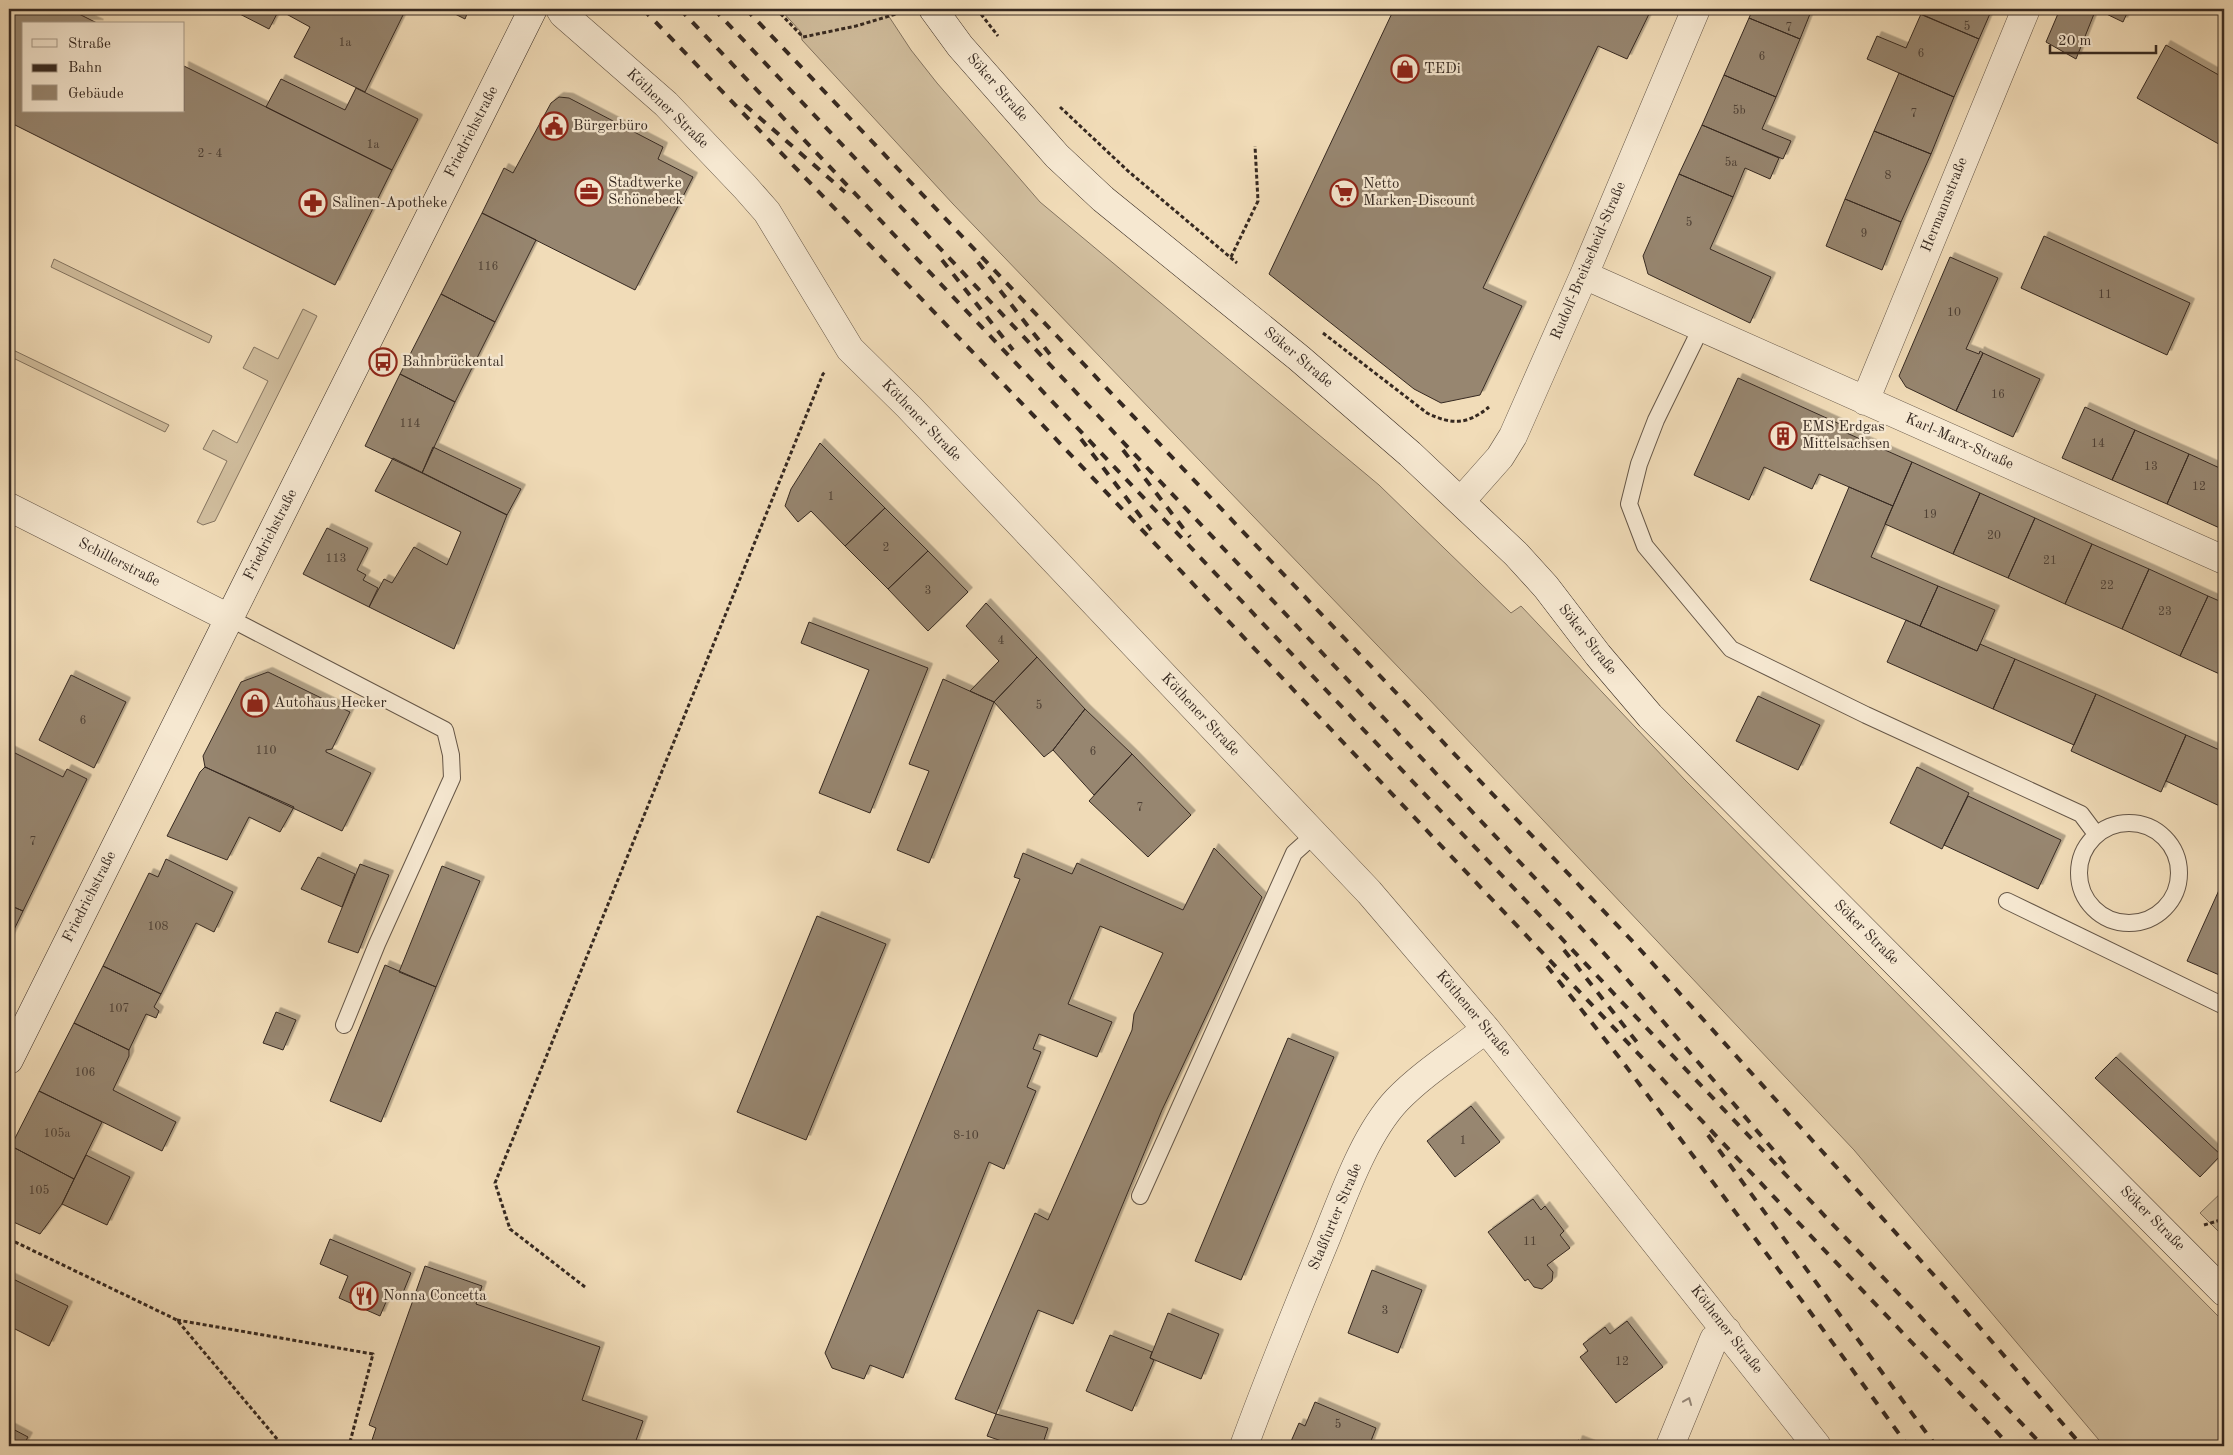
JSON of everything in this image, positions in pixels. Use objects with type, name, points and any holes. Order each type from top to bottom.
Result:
[{"type":"street","name":"Friedrichstraße","points":[[9,1060],[533,9]]},
{"type":"street","name":"Köthener Straße","points":[[560,9],[563,14],[666,104],[767,212],[850,349],[909,407],[1369,892],[1486,1029],[1817,1446]]},
{"type":"street","name":"Söker Straße","points":[[933,9],[960,46],[1057,156],[1103,199],[1299,358],[1461,501],[1546,587],[1598,655],[1650,716],[2224,1292]]},
{"type":"street","name":"Rudolf-Breitscheid-Straße","points":[[1461,501],[1500,457],[1513,436],[1584,275],[1696,9]]},
{"type":"street","name":"Hermannstraße","points":[[1865,400],[2026,9]]},
{"type":"street","name":"Karl-Marx-Straße","points":[[1584,275],[2224,560]]},
{"type":"street","name":"Schillerstraße","points":[[9,508],[229,618]]},
{"type":"street","name":"Staßfurter Straße","points":[[1244,1446],[1268,1381],[1346,1190],[1370,1138],[1397,1100],[1486,1029]]},
{"type":"street","points":[[1670,1446],[1714,1339],[1727,1331]]},
{"type":"lane","points":[[1701,328],[1656,420],[1639,464],[1629,504],[1646,546],[1731,649],[1866,715],[2081,814],[2096,834]]},
{"type":"lane","points":[[229,618],[445,730],[451,755],[452,778],[377,944],[344,1025]]},
{"type":"lane","points":[[2127,823],[2143,825],[2158,831],[2169,843],[2177,857],[2180,873],[2177,889],[2170,903],[2158,915],[2144,922],[2128,924],[2113,922],[2099,914],[2088,904],[2081,890],[2079,867],[2086,845],[2096,834],[2111,826],[2127,823]]},
{"type":"lane","points":[[1140,1196],[1294,853],[1314,835]]},
{"type":"lane","points":[[2007,901],[2224,1006]]},
{"type":"path","points":[[776,9],[803,37],[856,26],[896,14]]},
{"type":"path","points":[[977,9],[1003,42]]},
{"type":"path","points":[[1055,102],[1128,171],[1244,269]]},
{"type":"path","points":[[1231,257],[1258,201],[1255,146]]},
{"type":"path","points":[[1318,328],[1426,413],[1440,419],[1461,421],[1478,416],[1491,405]]},
{"type":"path","points":[[585,1287],[510,1229],[495,1183],[823,374],[850,349]]},
{"type":"path","points":[[9,1239],[176,1320],[373,1354],[349,1446]]},
{"type":"path","points":[[176,1320],[283,1446]]},
{"type":"shaded area","points":[[780,9],[884,9],[911,50],[937,83],[1040,202],[1379,485],[1511,613],[1521,606],[1685,780],[2224,1322],[2224,1446],[2104,1446],[1854,1150],[1427,697],[953,204],[802,40],[801,32]]},
{"type":"shaded area","points":[[54,259],[212,336],[209,343],[51,267]]},
{"type":"shaded area","points":[[303,309],[317,316],[215,521],[203,525],[197,522],[227,461],[203,449],[213,430],[237,443],[268,381],[243,368],[254,347],[278,359]]},
{"type":"shaded area","points":[[11,349],[169,425],[165,432],[9,356]]},
{"type":"shaded area","points":[[2224,1190],[2224,1237],[2200,1213]]},
{"type":"building","points":[[9,9],[69,9],[95,22],[22,22],[22,112],[185,112],[185,66],[392,170],[335,285],[9,122]]},
{"type":"building","points":[[230,9],[406,9],[365,92],[294,57],[310,27],[279,10],[269,29]]},
{"type":"building","points":[[445,9],[469,9],[465,19]]},
{"type":"building","points":[[1394,9],[1643,9],[1650,12],[1627,59],[1598,46],[1483,288],[1522,306],[1480,395],[1441,403],[1414,389],[1269,274]]},
{"type":"building","points":[[1753,9],[1812,9],[1800,39],[1749,18]]},
{"type":"building","points":[[1908,9],[1992,9],[1979,39]]},
{"type":"building","points":[[2060,9],[2096,9],[2076,59],[2046,42]]},
{"type":"building","points":[[2096,9],[2129,9],[2123,22]]},
{"type":"building","points":[[1921,14],[1979,39],[1954,97],[1867,59],[1877,36],[1906,48]]},
{"type":"building","points":[[1749,18],[1800,39],[1776,97],[1724,75]]},
{"type":"building","points":[[2166,45],[2224,78],[2224,147],[2137,98]]},
{"type":"building","points":[[1899,73],[1954,97],[1931,154],[1874,131]]},
{"type":"building","points":[[1724,75],[1776,97],[1762,129],[1791,141],[1783,159],[1702,125]]},
{"type":"building","points":[[281,79],[345,110],[356,88],[418,119],[392,170],[266,107]]},
{"type":"building","name":"Stadtwerke Schönebeck","points":[[559,97],[569,98],[663,147],[658,159],[693,177],[635,290],[482,213],[504,168],[513,173],[551,103]]},
{"type":"building","points":[[1702,125],[1779,158],[1770,179],[1745,168],[1733,197],[1679,174]]},
{"type":"building","points":[[1874,131],[1931,154],[1901,222],[1845,199]]},
{"type":"building","points":[[1679,174],[1733,197],[1710,249],[1771,277],[1750,323],[1648,274],[1643,256]]},
{"type":"building","points":[[1845,199],[1901,222],[1882,270],[1826,246]]},
{"type":"building","points":[[482,213],[536,240],[495,322],[441,294]]},
{"type":"building","points":[[2044,236],[2190,303],[2167,355],[2021,288]]},
{"type":"building","points":[[1950,257],[1998,278],[1966,349],[1979,354],[1980,351],[1983,353],[1956,411],[1906,387],[1899,376]]},
{"type":"building","points":[[441,294],[495,322],[455,402],[400,374]]},
{"type":"building","points":[[1983,353],[2040,379],[2013,437],[1956,411]]},
{"type":"building","points":[[400,374],[455,402],[422,473],[365,446]]},
{"type":"building","name":"EMS Erdgas Mittelsachsen","points":[[1738,378],[1842,425],[1840,430],[1912,462],[1893,506],[1819,474],[1812,489],[1764,467],[1749,500],[1694,475]]},
{"type":"building","points":[[2085,407],[2135,430],[2112,480],[2062,458]]},
{"type":"building","points":[[2135,430],[2189,454],[2167,504],[2112,480]]},
{"type":"building","points":[[820,443],[885,508],[845,546],[811,511],[798,522],[785,506],[791,489]]},
{"type":"building","points":[[433,447],[521,489],[507,515],[422,473]]},
{"type":"building","points":[[2189,454],[2224,470],[2224,530],[2167,504]]},
{"type":"building","points":[[393,458],[507,515],[454,649],[369,607],[384,579],[392,583],[414,547],[447,565],[461,532],[375,491]]},
{"type":"building","points":[[1912,462],[1980,493],[1953,554],[1885,524]]},
{"type":"building","points":[[1849,487],[1893,506],[1871,557],[1938,586],[1920,626],[1810,580]]},
{"type":"building","points":[[1980,493],[2035,518],[2008,578],[1953,554]]},
{"type":"building","points":[[885,508],[928,551],[888,589],[845,546]]},
{"type":"building","points":[[2035,518],[2092,544],[2065,604],[2008,578]]},
{"type":"building","points":[[327,528],[368,548],[357,570],[366,575],[363,580],[378,588],[369,607],[303,574]]},
{"type":"building","points":[[2092,544],[2149,569],[2122,629],[2065,604]]},
{"type":"building","points":[[928,551],[968,592],[928,631],[888,589]]},
{"type":"building","points":[[2149,569],[2208,596],[2180,656],[2122,629]]},
{"type":"building","points":[[1938,586],[1995,610],[1977,651],[1920,626]]},
{"type":"building","points":[[2208,596],[2224,603],[2224,676],[2180,656]]},
{"type":"building","points":[[986,603],[1037,657],[994,702],[970,691],[999,661],[966,626]]},
{"type":"building","points":[[1906,620],[1977,651],[1980,644],[2015,659],[1993,709],[1887,662]]},
{"type":"building","points":[[809,622],[928,668],[870,813],[819,793],[869,670],[801,643]]},
{"type":"building","points":[[1037,657],[1085,709],[1053,750],[1044,757],[994,702]]},
{"type":"building","points":[[2015,659],[2096,694],[2074,745],[1993,709]]},
{"type":"building","points":[[268,672],[350,712],[332,749],[326,750],[326,752],[371,773],[342,831],[205,767],[203,756],[241,682]]},
{"type":"building","points":[[71,675],[126,702],[94,768],[39,740]]},
{"type":"building","points":[[943,679],[994,702],[929,863],[897,850],[929,771],[909,764]]},
{"type":"building","points":[[2096,694],[2186,735],[2161,792],[2071,751]]},
{"type":"building","points":[[1758,696],[1820,725],[1798,770],[1736,741]]},
{"type":"building","points":[[1085,709],[1132,754],[1094,795],[1053,750]]},
{"type":"building","points":[[2186,735],[2224,752],[2224,808],[2166,781]]},
{"type":"building","points":[[9,750],[63,777],[67,769],[87,779],[23,911],[9,905]]},
{"type":"building","points":[[1132,754],[1191,815],[1148,857],[1089,801]]},
{"type":"building","points":[[205,767],[294,807],[280,832],[249,817],[227,860],[167,836],[200,772]]},
{"type":"building","points":[[1917,767],[1969,793],[1942,849],[1890,823]]},
{"type":"building","points":[[1968,796],[2061,840],[2038,889],[1944,845]]},
{"type":"building","points":[[1214,848],[1262,897],[1162,1110],[1073,1324],[1038,1310],[996,1414],[955,1399],[1035,1213],[1048,1220],[1132,1030],[1134,1014],[1163,953],[1100,926],[1068,1004],[1112,1022],[1097,1057],[1039,1034],[1033,1049],[1041,1052],[1027,1087],[1036,1091],[1004,1169],[989,1162],[903,1378],[870,1365],[864,1379],[832,1368],[825,1353],[1020,879],[1014,877],[1023,853],[1072,874],[1077,863],[1183,910]]},
{"type":"building","points":[[318,857],[355,874],[342,907],[301,889]]},
{"type":"building","points":[[166,859],[233,892],[214,932],[196,923],[161,994],[103,966],[149,873],[158,877]]},
{"type":"building","points":[[360,864],[389,875],[358,953],[328,942]]},
{"type":"building","points":[[442,866],[480,881],[436,987],[399,972]]},
{"type":"building","points":[[2224,879],[2224,977],[2187,961]]},
{"type":"building","points":[[9,905],[23,911],[9,940]]},
{"type":"building","points":[[817,916],[886,944],[806,1140],[737,1112]]},
{"type":"building","points":[[385,965],[436,987],[381,1122],[330,1101]]},
{"type":"building","points":[[103,966],[161,994],[154,1007],[159,1011],[156,1018],[146,1014],[129,1050],[74,1023]]},
{"type":"building","points":[[276,1012],[296,1020],[283,1050],[263,1043]]},
{"type":"building","points":[[74,1023],[129,1050],[129,1056],[113,1090],[176,1122],[162,1151],[39,1091]]},
{"type":"building","points":[[1288,1038],[1334,1057],[1241,1280],[1195,1261]]},
{"type":"building","points":[[2116,1057],[2221,1155],[2200,1177],[2095,1078]]},
{"type":"building","points":[[39,1091],[102,1122],[74,1179],[11,1146]]},
{"type":"building","points":[[1471,1106],[1500,1142],[1455,1177],[1427,1141]]},
{"type":"building","points":[[11,1146],[74,1179],[62,1204],[40,1234],[9,1220],[9,1151]]},
{"type":"building","points":[[86,1155],[130,1177],[107,1225],[62,1204]]},
{"type":"building","points":[[1533,1199],[1541,1210],[1545,1206],[1564,1231],[1560,1235],[1570,1248],[1547,1265],[1553,1272],[1552,1281],[1542,1289],[1534,1287],[1528,1279],[1525,1281],[1488,1232]]},
{"type":"building","points":[[330,1239],[411,1273],[400,1300],[389,1295],[380,1316],[339,1298],[348,1276],[320,1264]]},
{"type":"building","points":[[425,1266],[482,1286],[476,1304],[600,1347],[582,1400],[643,1421],[634,1446],[370,1446],[376,1428],[369,1425]]},
{"type":"building","points":[[1372,1270],[1422,1290],[1398,1353],[1348,1333]]},
{"type":"building","points":[[9,1277],[68,1306],[49,1346],[9,1326]]},
{"type":"building","points":[[1168,1313],[1219,1334],[1201,1379],[1150,1358]]},
{"type":"building","points":[[1627,1321],[1663,1367],[1616,1403],[1580,1357],[1588,1351],[1583,1344],[1605,1327],[1610,1334]]},
{"type":"building","points":[[1110,1335],[1152,1352],[1150,1358],[1154,1360],[1132,1411],[1086,1391]]},
{"type":"building","points":[[1315,1402],[1376,1428],[1369,1446],[1289,1446],[1299,1423],[1305,1426]]},
{"type":"building","points":[[996,1414],[1048,1428],[1042,1446],[1016,1446],[987,1436]]},
{"type":"building","points":[[9,1427],[28,1437],[23,1446],[9,1446]]},
{"type":"building","points":[[1578,1440],[1593,1446],[1576,1446]]},
{"type":"railway","points":[[643,9],[1034,416],[2010,1446]]},
{"type":"railway","points":[[680,9],[2043,1446]]},
{"type":"railway","points":[[714,9],[1565,910],[1788,1167]]},
{"type":"railway","points":[[746,9],[1636,945],[1950,1293],[2082,1446]]},
{"type":"railway","points":[[745,105],[845,192]]},
{"type":"railway","points":[[942,260],[1013,350]]},
{"type":"railway","points":[[978,262],[1052,357]]},
{"type":"railway","points":[[1081,439],[1151,530]]},
{"type":"railway","points":[[1123,450],[1190,537]]},
{"type":"railway","points":[[1564,950],[1640,1046]]},
{"type":"railway","points":[[1547,966],[1622,1061],[1908,1446]]},
{"type":"railway","points":[[1708,1135],[1936,1446]]},
{"type":"place","name":"TEDi","points":[[1405,69]]},
{"type":"place","name":"Bürgerbüro","points":[[554,126]]},
{"type":"place","name":"Stadtwerke Schönebeck","points":[[589,192]]},
{"type":"place","name":"Netto Marken-Discount","points":[[1344,193]]},
{"type":"place","name":"Salinen-Apotheke","points":[[313,203]]},
{"type":"place","name":"Bahnbrückental","points":[[383,362]]},
{"type":"place","name":"EMS Erdgas Mittelsachsen","points":[[1783,436]]},
{"type":"place","name":"Autohaus Hecker","points":[[255,703]]},
{"type":"place","name":"Nonna Concetta","points":[[364,1296]]}]
